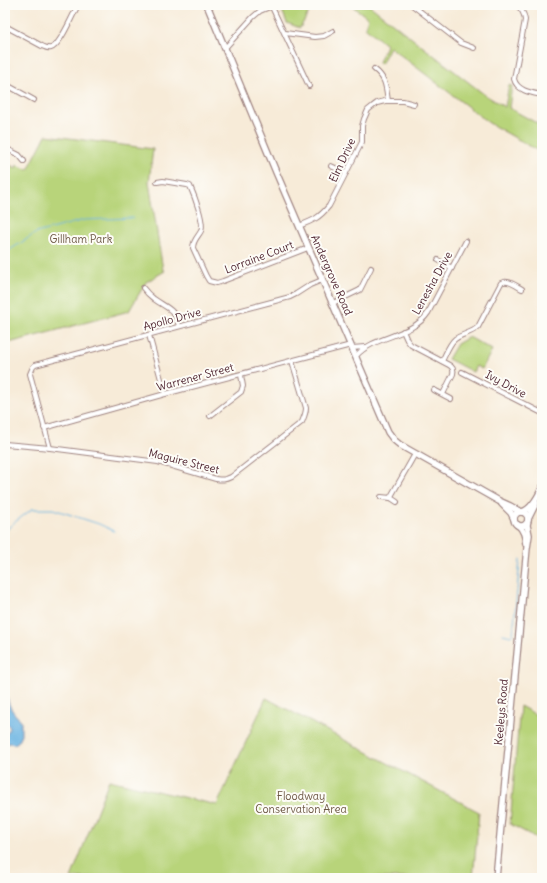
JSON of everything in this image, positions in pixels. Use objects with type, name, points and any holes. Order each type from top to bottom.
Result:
[{"type":"street","points":[[5,26],[48,49],[52,48],[60,40],[78,5]]},
{"type":"street","name":"Andergrove Road","points":[[207,5],[308,248],[387,430],[398,443],[416,454],[499,501],[522,512]]},
{"type":"street","points":[[225,48],[253,17],[260,11],[272,5],[310,86]]},
{"type":"street","points":[[412,5],[461,43],[474,48]]},
{"type":"street","points":[[516,5],[523,12],[525,20],[514,79],[515,84],[529,92],[541,95]]},
{"type":"street","points":[[285,33],[315,37],[324,36],[333,31]]},
{"type":"street","points":[[374,69],[383,78],[386,85],[388,101]]},
{"type":"street","points":[[5,84],[34,100]]},
{"type":"street","name":"Elm Drive","points":[[299,226],[323,215],[330,206],[362,142],[362,126],[368,110],[377,103],[388,101],[403,101],[414,104]]},
{"type":"street","points":[[5,148],[19,156],[24,161]]},
{"type":"street","points":[[331,166],[346,173]]},
{"type":"street","name":"Lorraine Court","points":[[157,182],[163,181],[190,186],[199,209],[202,227],[201,232],[193,244],[193,248],[209,281],[217,283],[223,281],[308,248]]},
{"type":"street","name":"Lenesha Drive","points":[[352,347],[365,347],[417,325],[425,318],[466,241]]},
{"type":"street","points":[[438,260],[452,268]]},
{"type":"street","points":[[333,303],[360,290],[371,268]]},
{"type":"street","name":"Apollo Drive","points":[[32,368],[42,362],[290,297],[310,285],[322,280]]},
{"type":"street","points":[[442,361],[454,340],[478,327],[501,283],[508,282],[522,289]]},
{"type":"street","points":[[143,288],[153,299],[172,311],[177,317],[179,326]]},
{"type":"street","points":[[402,332],[411,345],[451,366],[454,372],[443,394]]},
{"type":"street","points":[[149,335],[165,394]]},
{"type":"street","name":"Warrener Street","points":[[44,428],[165,394],[352,347]]},
{"type":"street","name":"Lenesha Drive","points":[[356,356],[365,347]]},
{"type":"street","name":"Maguire Street","points":[[5,444],[50,448],[158,462],[216,479],[226,479],[231,477],[302,422],[306,408],[292,361]]},
{"type":"street","points":[[27,365],[32,368],[30,374],[50,448]]},
{"type":"street","name":"Ivy Drive","points":[[462,372],[542,413]]},
{"type":"street","points":[[210,416],[241,392],[243,386],[241,375]]},
{"type":"street","points":[[434,390],[451,399]]},
{"type":"street","points":[[390,498],[416,454]]},
{"type":"street","points":[[541,491],[528,520],[524,525],[516,523],[514,518],[516,515],[528,509],[541,491]]},
{"type":"street","points":[[381,497],[390,498],[397,502]]},
{"type":"street","name":"Andergrove Road","points":[[499,501],[511,513],[516,523]]},
{"type":"street","points":[[522,512],[527,516],[528,520]]},
{"type":"street","name":"Keeleys Road","points":[[496,878],[526,548],[529,535],[527,525],[528,520]]},
{"type":"street","name":"Keeleys Road","points":[[516,523],[525,534],[526,548]]},
{"type":"green space","points":[[280,5],[313,5],[300,28],[287,23]]},
{"type":"green space","points":[[351,5],[369,5],[485,95],[505,107],[509,85],[512,86],[509,108],[542,126],[542,153],[489,123],[390,47],[381,64],[379,62],[386,45],[365,27],[368,18]]},
{"type":"green space","name":"Gillham Park","points":[[46,135],[153,149],[149,182],[163,270],[165,271],[146,282],[129,311],[5,344],[5,175],[10,165],[16,168],[17,165],[28,170]]},
{"type":"green space","points":[[469,337],[492,350],[482,369],[476,366],[473,372],[448,359],[457,344]]},
{"type":"green space","name":"Floodway Conservation Area","points":[[266,698],[479,812],[473,878],[71,878],[109,780],[217,805]]},
{"type":"green space","points":[[520,706],[542,718],[542,841],[510,824]]},
{"type":"water","points":[[5,692],[7,693],[8,701],[15,715],[21,720],[21,737],[15,744],[9,743],[5,746],[5,736],[10,728],[5,719]]},
{"type":"waterway","points":[[5,253],[36,233],[84,220],[133,218]]},
{"type":"waterway","points":[[5,532],[11,525],[32,509],[53,509],[99,524],[114,531]]},
{"type":"waterway","points":[[503,634],[511,636],[513,634],[520,560]]}]
